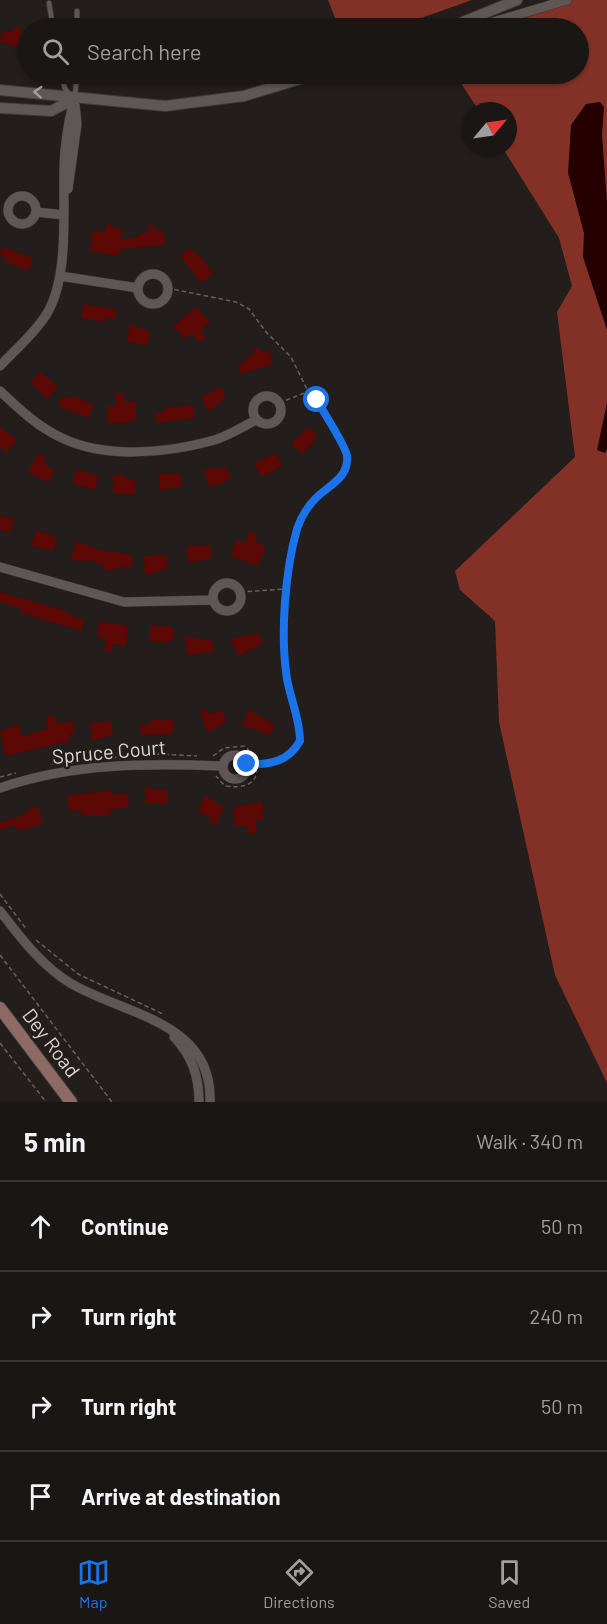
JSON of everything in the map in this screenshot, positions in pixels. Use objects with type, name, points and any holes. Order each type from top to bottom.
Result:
[{"type":"main road","name":"Dey Road","points":[[0,1008],[71,1102]]},
{"type":"street","points":[[484,18],[517,0]]},
{"type":"street","points":[[499,18],[567,0]]},
{"type":"street","points":[[0,90],[47,92],[74,99],[165,106],[190,105],[244,96],[283,84]]},
{"type":"street","points":[[0,108],[51,111],[74,99]]},
{"type":"street","points":[[0,366],[45,316],[54,299],[60,276],[66,198],[72,173],[78,124],[74,99]]},
{"type":"street","points":[[36,212],[64,215]]},
{"type":"street","points":[[153,274],[164,280],[167,288],[164,298],[150,303],[141,298],[138,288],[142,279],[153,274]]},
{"type":"street","points":[[60,276],[138,288]]},
{"type":"street","points":[[0,391],[35,423],[63,439],[98,448],[127,451],[212,441],[256,420],[269,425],[277,421],[281,413],[279,403],[268,396],[258,399],[253,411],[256,420]]},
{"type":"street","points":[[0,567],[124,602],[213,600]]},
{"type":"street","points":[[224,583],[233,584],[240,592],[239,604],[228,611],[218,607],[213,600],[214,591],[224,583]]},
{"type":"street","name":"Spruce Court","points":[[236,754],[247,764],[243,776],[234,779],[225,775],[222,766],[225,759],[236,754]]},
{"type":"street","name":"Spruce Court","points":[[0,788],[56,773],[98,767],[154,763],[222,766]]},
{"type":"street","points":[[0,911],[45,964],[71,983],[178,1032],[198,1055],[207,1077],[210,1102]]},
{"type":"street","points":[[159,1023],[181,1044],[191,1059],[198,1081],[199,1102]]},
{"type":"lane","points":[[49,3],[51,18]]},
{"type":"lane","points":[[77,11],[77,18]]},
{"type":"lane","points":[[63,84],[74,99]]},
{"type":"lane","points":[[74,99],[76,84]]},
{"type":"path","points":[[167,288],[243,303],[291,357],[308,391],[317,400],[338,439],[345,446],[346,469],[339,479],[317,496],[307,508],[298,528],[288,589],[285,627],[287,676],[291,700],[300,721],[300,741],[291,753],[279,761],[267,765],[247,764]]},
{"type":"path","points":[[279,403],[308,391]]},
{"type":"path","points":[[240,592],[288,589]]},
{"type":"path","points":[[0,955],[112,1102]]},
{"type":"path","points":[[0,1043],[46,1102]]},
{"type":"shaded area","points":[[328,0],[472,0],[421,18],[335,18]]},
{"type":"shaded area","points":[[568,0],[607,0],[607,1083],[555,975],[499,722],[495,621],[460,590],[455,571],[575,457],[557,312],[572,286],[559,238],[508,156],[517,156],[517,102],[473,102],[461,84],[589,84],[589,18],[525,18]]},
{"type":"shaded area","points":[[600,102],[604,107],[602,135],[607,202],[607,330],[583,257],[584,233],[568,173],[571,125],[586,104]]},
{"type":"shaded area","points":[[607,403],[607,449],[605,453],[597,450]]},
{"type":"building","points":[[14,27],[18,28],[17,47],[0,42],[2,30],[12,33]]},
{"type":"building","points":[[107,224],[122,230],[121,239],[139,237],[139,234],[149,232],[148,226],[155,225],[155,231],[164,230],[165,245],[121,249],[119,256],[90,251],[93,230],[106,232]]},
{"type":"building","points":[[2,247],[33,258],[28,271],[6,262],[7,259],[0,256]]},
{"type":"building","points":[[189,249],[200,256],[213,273],[201,283],[180,256]]},
{"type":"building","points":[[84,304],[116,309],[115,319],[106,317],[106,321],[101,321],[81,318]]},
{"type":"building","points":[[196,307],[210,322],[200,331],[206,337],[200,342],[191,333],[185,339],[173,326]]},
{"type":"building","points":[[130,324],[150,332],[148,345],[127,342]]},
{"type":"building","points":[[259,347],[261,352],[268,350],[273,364],[241,374],[237,365],[246,362],[244,359],[254,354],[252,349]]},
{"type":"building","points":[[40,371],[58,387],[47,399],[31,382]]},
{"type":"building","points":[[220,387],[226,397],[209,412],[201,398]]},
{"type":"building","points":[[116,393],[124,394],[124,402],[136,402],[136,421],[107,424],[107,405],[116,406]]},
{"type":"building","points":[[62,396],[70,399],[72,396],[76,397],[94,405],[88,418],[58,406]]},
{"type":"building","points":[[188,405],[193,406],[195,418],[157,423],[155,413]]},
{"type":"building","points":[[0,427],[17,440],[6,453],[0,447]]},
{"type":"building","points":[[308,427],[318,436],[303,454],[291,444]]},
{"type":"building","points":[[38,453],[46,457],[43,462],[54,471],[48,482],[28,473]]},
{"type":"building","points":[[275,453],[283,465],[262,477],[254,464]]},
{"type":"building","points":[[212,467],[218,469],[226,467],[231,479],[210,487],[203,470]]},
{"type":"building","points":[[76,469],[99,476],[95,490],[73,484]]},
{"type":"building","points":[[158,474],[181,474],[182,487],[160,490]]},
{"type":"building","points":[[113,475],[122,475],[127,480],[135,480],[135,494],[113,494]]},
{"type":"building","points":[[0,516],[13,518],[11,532],[0,530]]},
{"type":"building","points":[[36,531],[53,535],[57,539],[53,551],[31,546]]},
{"type":"building","points":[[250,531],[258,535],[255,542],[266,547],[257,566],[230,555],[237,539],[245,543]]},
{"type":"building","points":[[76,541],[98,549],[127,554],[132,557],[131,568],[120,567],[112,571],[103,569],[104,565],[88,560],[85,562],[71,559]]},
{"type":"building","points":[[211,545],[211,559],[188,562],[187,546]]},
{"type":"building","points":[[167,555],[167,569],[145,575],[144,556]]},
{"type":"building","points":[[0,592],[67,611],[66,613],[84,620],[81,631],[24,614],[20,612],[21,609],[0,602]]},
{"type":"building","points":[[99,621],[128,626],[126,646],[113,644],[112,652],[104,651],[106,638],[97,637]]},
{"type":"building","points":[[150,625],[173,627],[173,640],[150,641]]},
{"type":"building","points":[[258,633],[263,643],[238,656],[231,639]]},
{"type":"building","points":[[185,636],[213,641],[214,652],[187,655]]},
{"type":"building","points":[[207,709],[208,714],[223,710],[226,722],[207,733],[200,711]]},
{"type":"building","points":[[249,710],[275,725],[270,735],[242,725]]},
{"type":"building","points":[[54,715],[56,723],[73,721],[75,733],[69,734],[70,741],[6,756],[0,732],[18,724],[22,736],[47,729],[46,717]]},
{"type":"building","points":[[173,720],[173,734],[141,735],[140,725],[150,724],[150,721]]},
{"type":"building","points":[[111,721],[113,735],[92,741],[90,723]]},
{"type":"building","points":[[145,788],[168,790],[168,804],[145,804]]},
{"type":"building","points":[[110,790],[114,794],[128,794],[129,807],[110,810],[110,815],[82,815],[81,810],[69,811],[67,796]]},
{"type":"building","points":[[205,795],[223,807],[216,825],[210,822],[211,818],[198,812]]},
{"type":"building","points":[[262,802],[264,819],[256,820],[257,833],[248,834],[248,826],[235,827],[233,807]]},
{"type":"building","points":[[38,806],[43,824],[23,830],[17,829],[15,825],[0,830],[0,822],[19,817]]},
{"type":"route","points":[[247,764],[267,765],[279,761],[287,757],[300,741],[300,721],[291,700],[287,676],[285,627],[291,566],[298,528],[307,508],[317,496],[339,479],[346,469],[347,456],[345,446],[338,439],[317,400]]}]
